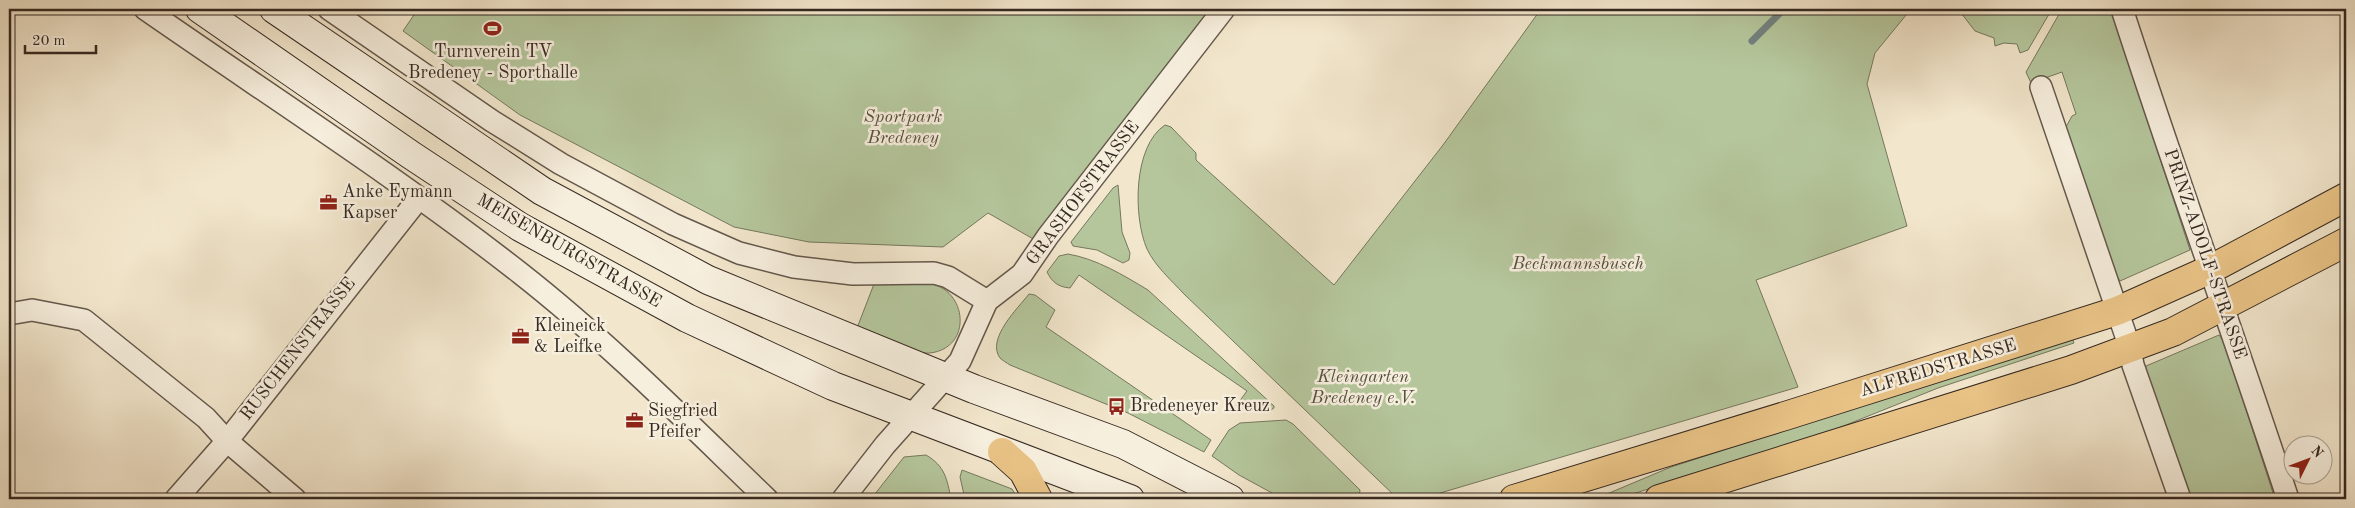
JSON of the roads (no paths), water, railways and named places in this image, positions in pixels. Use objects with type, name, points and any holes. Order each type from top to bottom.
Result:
[{"type":"main road","name":"MEISENBURGSTRASSE","points":[[200,9],[411,155],[520,227],[687,318],[833,386],[1002,452],[1130,499]]},
{"type":"main road","points":[[274,9],[542,190],[708,280],[946,378],[1123,444],[1230,499]]},
{"type":"main road","name":"ALFREDSTRASSE","points":[[1514,499],[2040,337],[2117,311],[2211,269],[2346,197]]},
{"type":"main road","points":[[1659,499],[2052,376],[2173,332],[2346,242]]},
{"type":"main road","points":[[1002,452],[1023,471],[1038,499]]},
{"type":"street","name":"MEISENBURGSTRASSE","points":[[145,9],[419,198],[521,274],[624,362],[767,499]]},
{"type":"street","points":[[329,9],[500,126],[561,164],[673,224],[739,253],[794,267],[853,274],[934,273],[948,277],[987,300]]},
{"type":"street","name":"GRASHOFSTRASSE","points":[[946,378],[960,360],[987,300],[1022,274],[1054,228],[1224,9]]},
{"type":"street","name":"PRINZ-ADOLF-STRASSE","points":[[2122,9],[2288,499]]},
{"type":"street","points":[[2041,87],[2130,348],[2132,365],[2180,499]]},
{"type":"street","name":"RUSCHENSTRASSE","points":[[176,499],[227,441],[419,198]]},
{"type":"street","points":[[9,314],[32,310],[61,314],[84,320],[206,418],[227,441],[295,499]]},
{"type":"street","points":[[843,499],[885,445],[946,378]]},
{"type":"waterway","points":[[1752,41],[1784,9]]},
{"type":"place","name":"Turnverein TV Bredeney - Sporthalle","points":[[493,29]]},
{"type":"place","name":"Anke Eymann Kapser","points":[[328,202]]},
{"type":"place","name":"Kleineick & Leifke","points":[[520,336]]},
{"type":"place","name":"Bredeneyer Kreuz","points":[[1116,406]]},
{"type":"place","name":"Siegfried Pfeifer","points":[[634,421]]},
{"type":"park label","name":"Sportpark Bredeney","points":[[903,127]]},
{"type":"park label","name":"Beckmannsbusch","points":[[1578,264]]},
{"type":"park label","name":"Kleingarten Bredeney e.V.","points":[[1363,387]]}]
